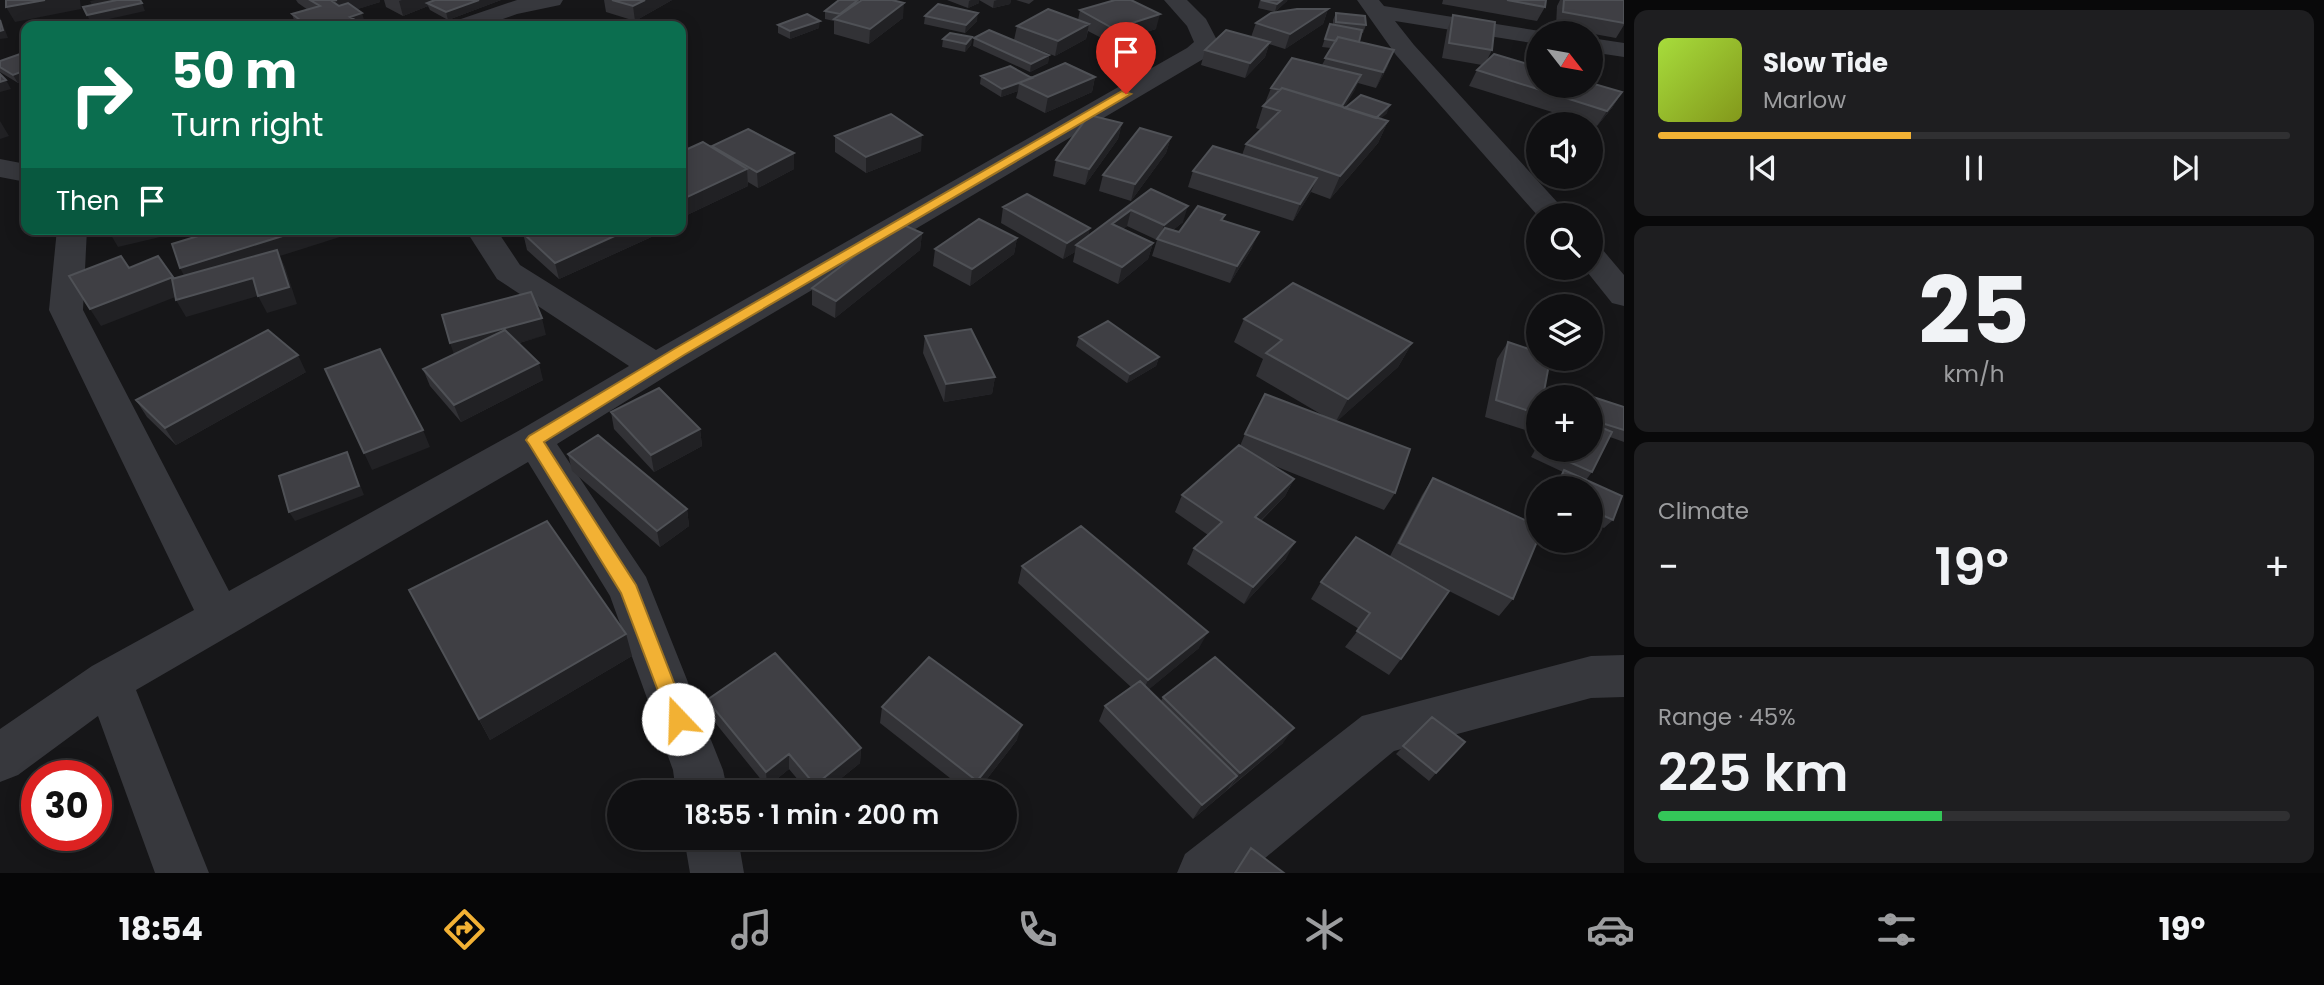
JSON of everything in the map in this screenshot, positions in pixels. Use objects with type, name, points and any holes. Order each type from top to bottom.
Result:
[{"type":"street","points":[[476,21],[511,8],[552,0]]},
{"type":"street","points":[[0,758],[109,681],[534,440],[656,366],[1196,53],[1207,44],[1204,34],[1175,0]]},
{"type":"street","points":[[1372,6],[1526,35]]},
{"type":"street","points":[[1372,6],[1405,51],[1543,203]]},
{"type":"street","points":[[1603,47],[1624,50]]},
{"type":"street","points":[[0,169],[21,172]]},
{"type":"street","points":[[72,235],[66,310],[220,618]]},
{"type":"street","points":[[484,235],[508,272],[656,366]]},
{"type":"street","points":[[1603,271],[1624,296]]},
{"type":"street","points":[[534,440],[629,590],[700,780]]},
{"type":"street","points":[[1204,873],[1380,732],[1591,677],[1624,676]]},
{"type":"street","points":[[109,681],[182,873]]},
{"type":"street","points":[[713,850],[717,873]]},
{"type":"building","points":[[6,0],[45,0],[6,7]]},
{"type":"building","points":[[117,0],[140,0],[142,3],[87,15],[83,7]]},
{"type":"building","points":[[310,0],[337,0],[332,1],[339,6],[348,3],[362,13],[350,17],[357,21],[301,21],[292,14],[320,6]]},
{"type":"building","points":[[435,0],[479,0],[446,12],[427,3]]},
{"type":"building","points":[[612,0],[645,0],[633,6]]},
{"type":"building","points":[[839,0],[858,0],[840,14],[825,11]]},
{"type":"building","points":[[862,0],[892,0],[904,3],[870,29],[834,19]]},
{"type":"building","points":[[1115,0],[1131,0],[1160,14],[1114,29],[1080,10]]},
{"type":"building","points":[[1261,0],[1282,0],[1277,4]]},
{"type":"building","points":[[1507,0],[1546,0],[1545,7]]},
{"type":"building","points":[[1564,0],[1624,0],[1624,23],[1563,12]]},
{"type":"building","points":[[938,4],[978,13],[966,25],[925,16]]},
{"type":"building","points":[[1048,9],[1089,24],[1058,41],[1017,26]]},
{"type":"building","points":[[1297,9],[1328,9],[1290,34],[1256,23],[1271,13]]},
{"type":"building","points":[[1336,13],[1365,16],[1366,25],[1336,22]]},
{"type":"building","points":[[807,14],[820,21],[790,31],[778,25]]},
{"type":"building","points":[[1453,15],[1495,22],[1492,50],[1449,43]]},
{"type":"building","points":[[1330,24],[1362,30],[1359,42],[1338,37],[1336,41],[1325,39]]},
{"type":"building","points":[[989,30],[1049,55],[1031,64],[974,38]]},
{"type":"building","points":[[1226,30],[1270,42],[1250,63],[1205,50]]},
{"type":"building","points":[[950,33],[972,37],[966,44],[943,39]]},
{"type":"building","points":[[1338,37],[1394,50],[1383,72],[1325,58]]},
{"type":"building","points":[[21,54],[21,72],[13,75],[0,67],[0,61]]},
{"type":"building","points":[[1494,54],[1526,63],[1526,85],[1477,70]]},
{"type":"building","points":[[1292,58],[1361,75],[1342,106],[1282,88],[1271,88]]},
{"type":"building","points":[[1065,63],[1095,77],[1048,97],[1019,83]]},
{"type":"building","points":[[1010,66],[1032,78],[1002,89],[981,76]]},
{"type":"building","points":[[1603,86],[1622,92],[1607,111],[1566,98],[1603,98]]},
{"type":"building","points":[[1282,88],[1388,121],[1340,176],[1246,144],[1280,111],[1263,106]]},
{"type":"building","points":[[1361,95],[1390,105],[1376,118],[1345,108]]},
{"type":"building","points":[[891,114],[922,135],[866,157],[835,136]]},
{"type":"building","points":[[1089,115],[1122,123],[1089,169],[1056,160]]},
{"type":"building","points":[[1140,128],[1171,137],[1135,184],[1103,175]]},
{"type":"building","points":[[748,129],[794,153],[757,172],[712,146]]},
{"type":"building","points":[[703,142],[747,169],[686,198],[686,150]]},
{"type":"building","points":[[1213,146],[1317,178],[1300,204],[1193,171]]},
{"type":"building","points":[[1151,189],[1188,206],[1164,225],[1131,210],[1112,224],[1153,243],[1122,267],[1076,245]]},
{"type":"building","points":[[1027,194],[1090,228],[1067,243],[1003,207]]},
{"type":"building","points":[[1198,206],[1225,215],[1221,220],[1259,232],[1237,266],[1157,239],[1165,228],[1179,232]]},
{"type":"building","points":[[979,219],[1017,238],[972,269],[935,249]]},
{"type":"building","points":[[899,223],[922,233],[836,301],[812,288]]},
{"type":"building","points":[[201,235],[286,235],[180,268],[172,244]]},
{"type":"building","points":[[525,235],[617,235],[555,263]]},
{"type":"building","points":[[277,250],[289,287],[258,296],[253,278],[176,300],[172,279]]},
{"type":"building","points":[[121,256],[129,268],[158,256],[173,277],[90,309],[69,276]]},
{"type":"building","points":[[1293,283],[1412,343],[1348,399],[1266,353],[1282,340],[1244,319]]},
{"type":"building","points":[[531,292],[542,318],[450,343],[442,315]]},
{"type":"building","points":[[1108,321],[1159,357],[1130,374],[1079,337]]},
{"type":"building","points":[[971,329],[995,377],[946,384],[925,336]]},
{"type":"building","points":[[268,330],[298,355],[165,428],[136,400]]},
{"type":"building","points":[[505,330],[539,363],[454,405],[423,369]]},
{"type":"building","points":[[1508,342],[1526,348],[1526,371],[1548,371],[1545,385],[1526,385],[1526,410],[1496,400]]},
{"type":"building","points":[[380,349],[423,430],[364,453],[325,369]]},
{"type":"building","points":[[659,388],[700,429],[651,455],[611,412]]},
{"type":"building","points":[[1265,394],[1410,449],[1395,493],[1245,434]]},
{"type":"building","points":[[1603,400],[1624,407],[1624,430],[1603,423]]},
{"type":"building","points":[[1603,428],[1612,432],[1603,450]]},
{"type":"building","points":[[598,435],[687,509],[657,531],[568,454]]},
{"type":"building","points":[[1239,445],[1294,479],[1255,517],[1295,542],[1253,587],[1194,548],[1222,522],[1182,495]]},
{"type":"building","points":[[347,452],[359,486],[289,512],[279,476]]},
{"type":"building","points":[[1569,462],[1597,462],[1592,472]]},
{"type":"building","points":[[1564,470],[1577,476],[1561,476]]},
{"type":"building","points":[[1433,478],[1526,521],[1526,553],[1532,553],[1513,599],[1399,543]]},
{"type":"building","points":[[1603,487],[1622,496],[1613,520],[1603,515]]},
{"type":"building","points":[[547,521],[626,634],[479,719],[409,590]]},
{"type":"building","points":[[1081,526],[1208,632],[1148,680],[1022,566]]},
{"type":"building","points":[[1356,537],[1449,591],[1401,659],[1357,631],[1370,613],[1321,582]]},
{"type":"building","points":[[775,653],[861,748],[821,780],[811,780],[789,754],[766,772],[707,700]]},
{"type":"building","points":[[929,657],[1022,725],[976,780],[882,707]]},
{"type":"building","points":[[1215,657],[1294,728],[1240,773],[1163,697]]},
{"type":"building","points":[[1140,681],[1237,776],[1202,805],[1105,706]]},
{"type":"building","points":[[1432,717],[1465,742],[1436,773],[1403,746]]},
{"type":"building","points":[[1251,848],[1284,873],[1235,873]]},
{"type":"route","points":[[678,719],[629,590],[534,440],[679,352],[1126,94]]}]
